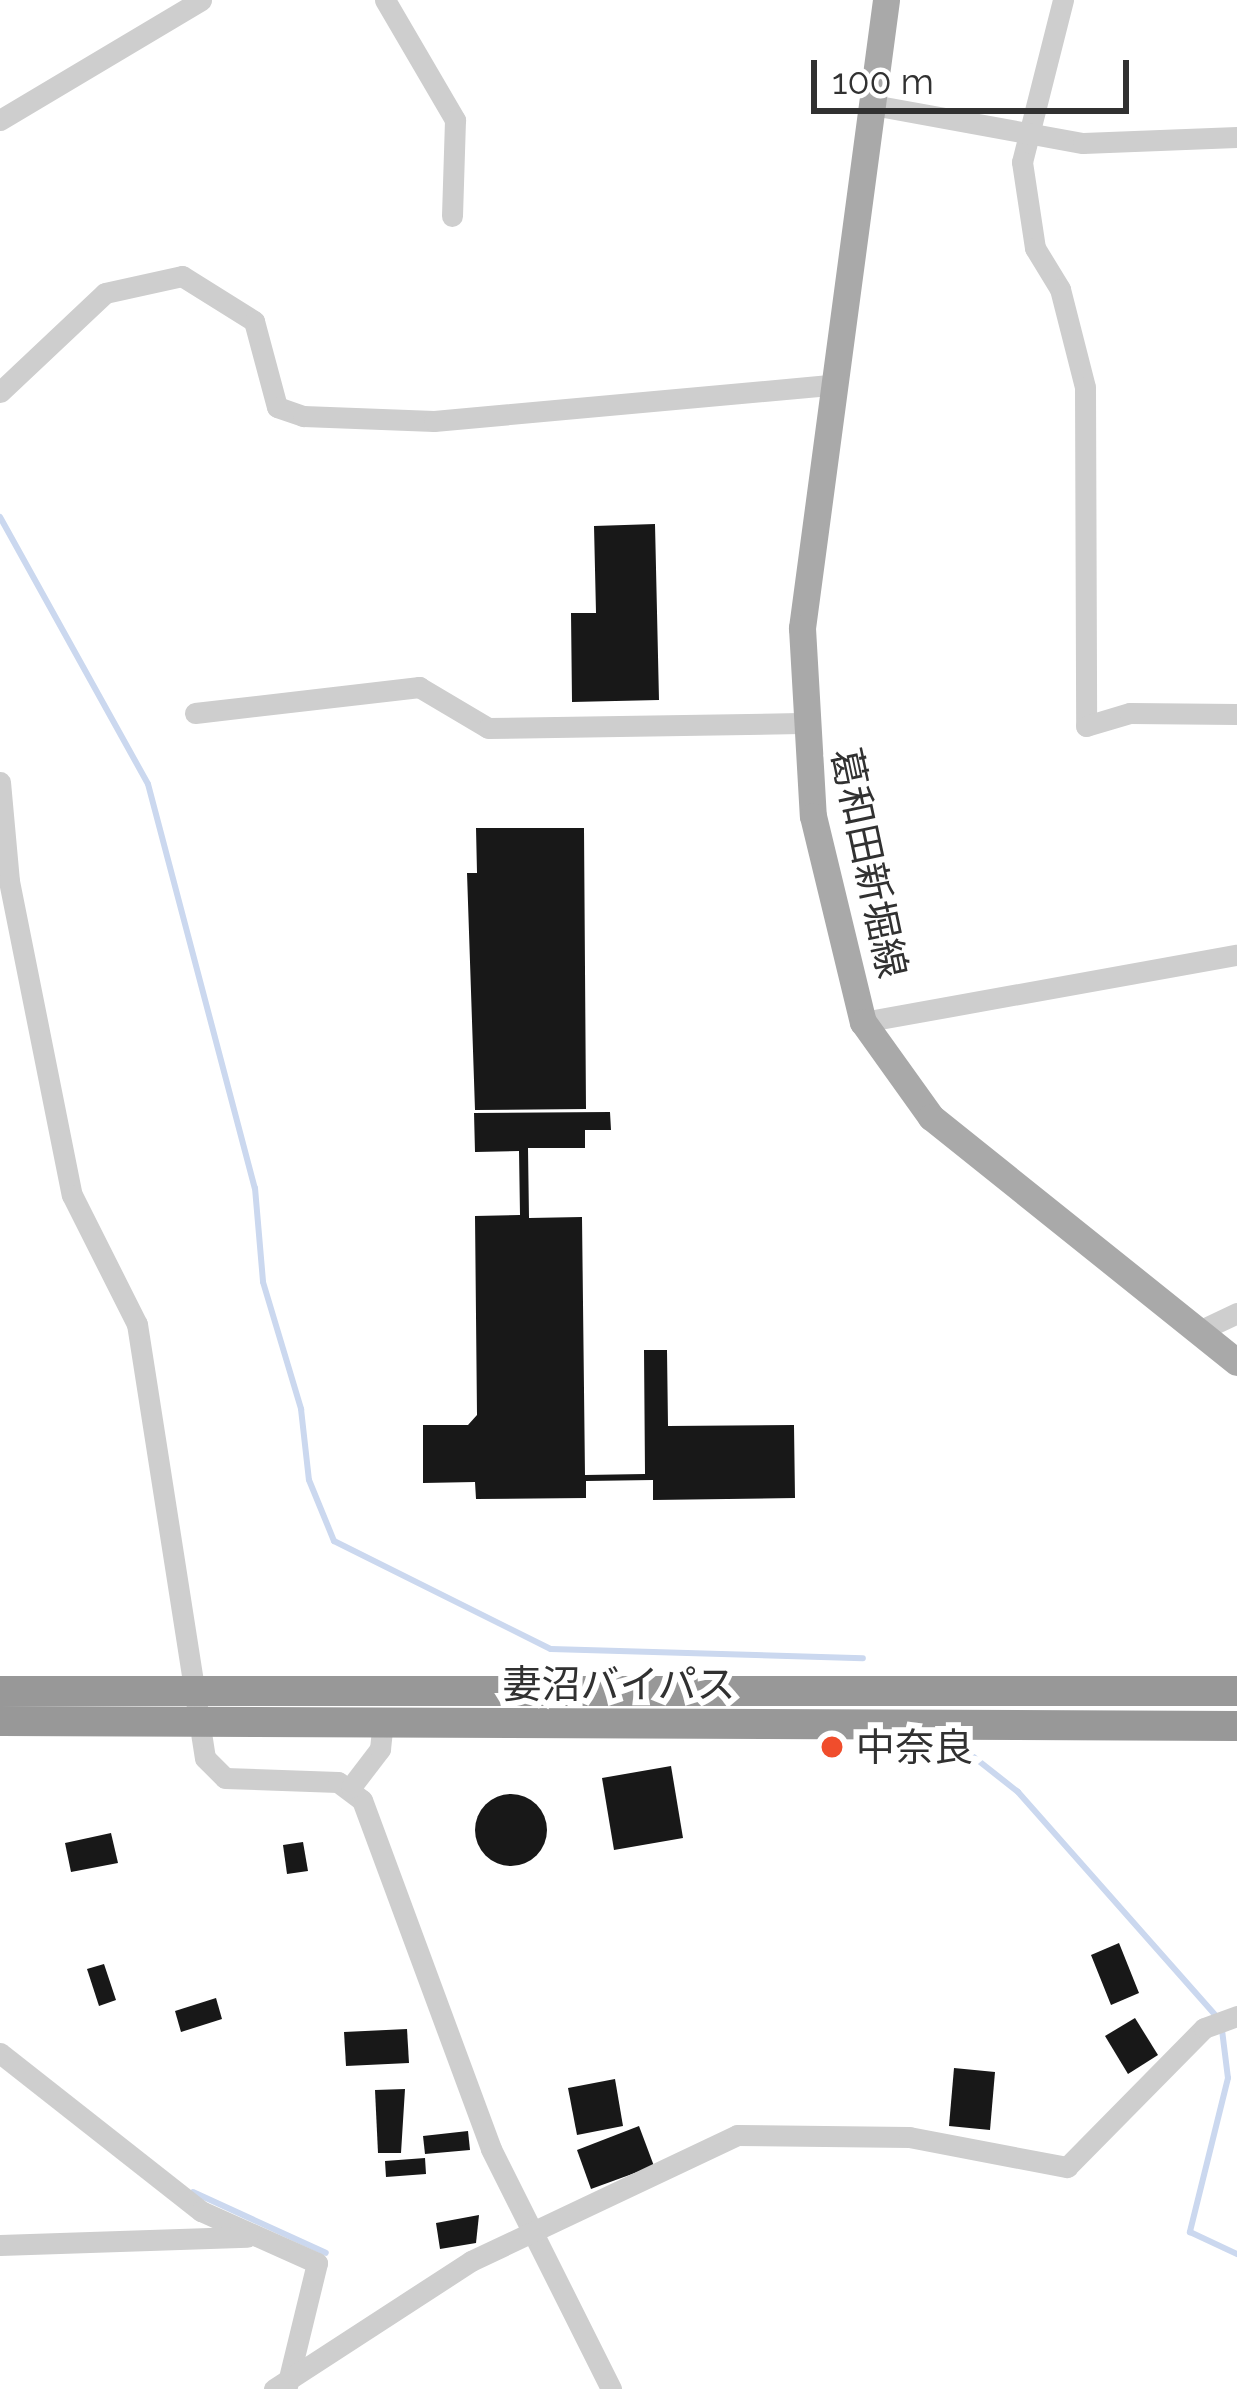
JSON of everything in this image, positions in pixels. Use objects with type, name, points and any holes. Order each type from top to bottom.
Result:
[{"type":"highway","name":"妻沼バイパス","points":[[0,1691],[383,1721],[1237,1726]]},
{"type":"highway","name":"妻沼バイパス","points":[[0,1721],[200,1707],[1237,1691]]},
{"type":"main road","name":"葛和田新堀線","points":[[886,0],[806,562],[801,723],[863,1022],[931,1117],[1237,1362]]},
{"type":"street","points":[[0,120],[201,0]]},
{"type":"street","points":[[385,0],[455,120],[452,216]]},
{"type":"street","points":[[1063,0],[1024,136],[1035,248],[1060,289],[1085,387],[1086,726],[1130,713],[1236,718]]},
{"type":"street","points":[[873,105],[1024,136],[1237,137]]},
{"type":"street","points":[[0,392],[105,292],[182,276],[254,321],[277,407],[303,416],[434,421],[829,385]]},
{"type":"street","points":[[195,713],[419,687],[488,728],[801,723]]},
{"type":"street","points":[[0,782],[5,881],[72,1195],[137,1324],[215,1774],[351,1787]]},
{"type":"street","points":[[863,1022],[1237,955]]},
{"type":"street","points":[[1198,1331],[1237,1313]]},
{"type":"street","points":[[351,1787],[380,1749],[383,1721]]},
{"type":"street","points":[[351,1787],[485,2135],[611,2389]]},
{"type":"street","points":[[283,2387],[471,2261],[737,2135],[908,2138],[1066,2167],[1206,2028],[1235,2017]]},
{"type":"street","points":[[0,2054],[247,2237],[317,2263],[283,2387]]},
{"type":"street","points":[[0,2245],[247,2237]]},
{"type":"building","points":[[655,524],[659,700],[572,702],[571,613],[596,613],[594,526]]},
{"type":"building","points":[[476,828],[584,828],[586,1109],[475,1110],[467,873],[477,873]]},
{"type":"building","points":[[610,1112],[611,1130],[585,1130],[585,1148],[528,1148],[529,1218],[582,1217],[585,1475],[645,1474],[644,1350],[667,1350],[668,1426],[794,1425],[795,1498],[653,1500],[653,1480],[586,1481],[586,1498],[476,1499],[475,1482],[423,1483],[423,1425],[468,1425],[477,1415],[475,1216],[520,1215],[519,1151],[475,1152],[474,1113]]},
{"type":"building","points":[[671,1766],[683,1838],[614,1850],[602,1778]]},
{"type":"building","points":[[511,1794],[536,1805],[547,1830],[536,1855],[511,1866],[486,1855],[475,1830],[486,1805]]},
{"type":"building","points":[[111,1833],[118,1863],[71,1872],[65,1843]]},
{"type":"building","points":[[303,1842],[308,1871],[287,1874],[283,1845]]},
{"type":"building","points":[[1119,1943],[1139,1993],[1111,2005],[1091,1955]]},
{"type":"building","points":[[104,1964],[116,2000],[99,2006],[87,1969]]},
{"type":"building","points":[[216,1998],[222,2019],[181,2032],[175,2011]]},
{"type":"building","points":[[1135,2018],[1158,2055],[1128,2074],[1105,2036]]},
{"type":"building","points":[[407,2029],[409,2063],[346,2066],[344,2032]]},
{"type":"building","points":[[954,2068],[995,2072],[990,2130],[949,2126]]},
{"type":"building","points":[[615,2079],[623,2126],[577,2135],[568,2088]]},
{"type":"building","points":[[405,2089],[401,2153],[378,2153],[375,2090]]},
{"type":"building","points":[[639,2126],[654,2166],[591,2189],[577,2150]]},
{"type":"building","points":[[468,2131],[470,2150],[425,2154],[423,2136]]},
{"type":"building","points":[[425,2158],[426,2174],[386,2177],[385,2161]]},
{"type":"building","points":[[479,2215],[476,2243],[440,2249],[436,2223]]},
{"type":"waterway","points":[[0,517],[148,784],[255,1188],[263,1282],[301,1409],[309,1480],[334,1541],[551,1649],[863,1658]]},
{"type":"waterway","points":[[956,1743],[1018,1792],[1217,2017]]},
{"type":"waterway","points":[[1222,2030],[1228,2078],[1190,2232],[1237,2254]]},
{"type":"waterway","points":[[193,2192],[326,2253]]},
{"type":"place","name":"中奈良","points":[[832,1747]]}]
